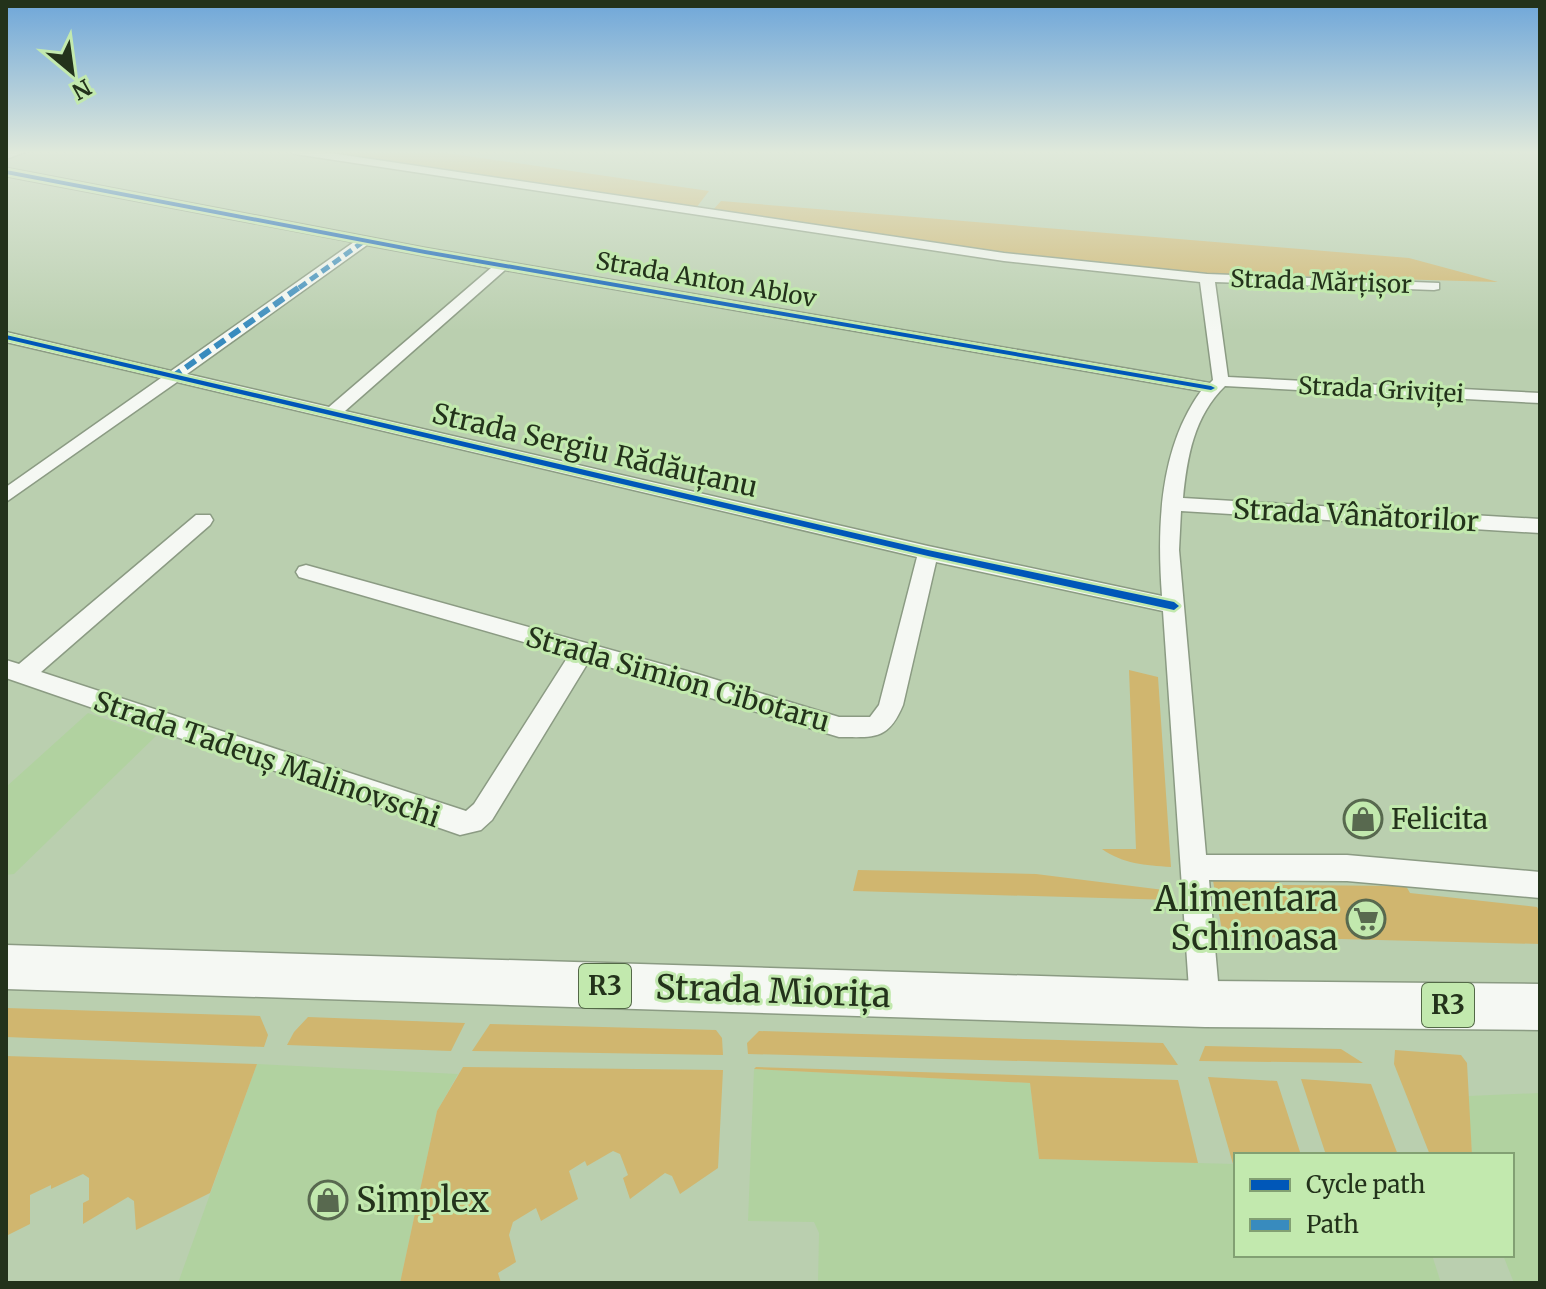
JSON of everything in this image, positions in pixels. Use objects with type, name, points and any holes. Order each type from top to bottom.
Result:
[{"type":"main road","name":"Strada Miorița","points":[[6,967],[1205,1004],[1540,1007]]},
{"type":"street","name":"Strada Anton Ablov","points":[[217,211],[502,265],[1216,385]]},
{"type":"street","name":"Strada Mărțișor","points":[[686,211],[919,247],[1207,278],[1434,286]]},
{"type":"street","points":[[6,496],[367,239]]},
{"type":"street","points":[[332,414],[502,265]]},
{"type":"street","points":[[1205,1004],[1169,550],[1172,504],[1183,446],[1195,414],[1216,385],[1207,278]]},
{"type":"street","name":"Strada Sergiu Rădăuțanu","points":[[7,339],[928,553],[1174,606]]},
{"type":"street","name":"Strada Griviței","points":[[1216,385],[1540,398]]},
{"type":"street","name":"Strada Vânătorilor","points":[[1172,504],[1540,526]]},
{"type":"street","points":[[14,672],[203,520]]},
{"type":"street","name":"Strada Simion Cibotaru","points":[[306,572],[839,727],[874,727],[885,719],[891,705],[928,553]]},
{"type":"street","name":"Strada Tadeuș Malinovschi","points":[[14,672],[460,823],[472,822],[483,812],[583,651]]},
{"type":"street","points":[[1195,867],[1347,868],[1540,885]]},
{"type":"shaded area","points":[[720,211],[844,211],[1409,258],[1498,282],[1187,273],[944,246]]},
{"type":"shaded area","points":[[1129,670],[1158,677],[1171,867],[1126,861],[1102,849],[1136,849]]},
{"type":"shaded area","points":[[88,713],[156,736],[14,874],[6,875],[6,787]]},
{"type":"shaded area","points":[[858,870],[1036,874],[1172,891],[1173,900],[853,891]]},
{"type":"shaded area","points":[[1266,874],[1283,885],[1406,886],[1410,893],[1537,907],[1540,913],[1540,944],[1223,936],[1212,875]]},
{"type":"shaded area","points":[[6,1008],[260,1016],[268,1035],[264,1047],[6,1037]]},
{"type":"shaded area","points":[[308,1017],[465,1023],[451,1051],[287,1045]]},
{"type":"shaded area","points":[[490,1024],[716,1030],[722,1038],[723,1055],[472,1051]]},
{"type":"shaded area","points":[[759,1031],[1163,1043],[1178,1065],[748,1054],[747,1043]]},
{"type":"shaded area","points":[[1205,1046],[1341,1049],[1363,1063],[1199,1061]]},
{"type":"shaded area","points":[[1395,1050],[1461,1055],[1467,1063],[1472,1153],[1429,1153],[1394,1064]]},
{"type":"shaded area","points":[[6,1056],[257,1064],[210,1193],[136,1230],[134,1201],[128,1197],[83,1224],[83,1203],[89,1200],[89,1178],[83,1174],[30,1195],[30,1224],[6,1236]]},
{"type":"shaded area","name":"Simplex","points":[[257,1064],[458,1074],[437,1111],[400,1283],[178,1283]]},
{"type":"shaded area","points":[[463,1067],[723,1070],[718,1168],[680,1194],[672,1176],[665,1173],[630,1199],[623,1178],[628,1175],[620,1154],[613,1151],[587,1166],[585,1161],[569,1171],[578,1199],[541,1221],[536,1208],[513,1222],[509,1235],[516,1262],[498,1273],[501,1283],[400,1283],[437,1111]]},
{"type":"shaded area","points":[[754,1069],[1030,1083],[1039,1159],[1234,1164],[1234,1257],[1433,1257],[1441,1283],[818,1283],[819,1233],[814,1222],[748,1221]]},
{"type":"shaded area","points":[[754,1069],[1178,1080],[1198,1163],[1039,1159],[1030,1083]]},
{"type":"shaded area","points":[[1208,1077],[1277,1081],[1300,1153],[1234,1153],[1233,1164]]},
{"type":"shaded area","points":[[1301,1079],[1371,1084],[1397,1153],[1325,1153]]},
{"type":"shaded area","points":[[1540,1093],[1540,1283],[1514,1283],[1504,1257],[1514,1257],[1514,1153],[1472,1153],[1468,1096]]},
{"type":"marked path","points":[[171,378],[367,239]]},
{"type":"cycle path","points":[[211,211],[425,252],[1211,388]]},
{"type":"cycle path","points":[[6,337],[928,553],[1174,606]]},
{"type":"place","name":"Felicita","points":[[1363,819]]},
{"type":"place","name":"Alimentara Schinoasa","points":[[1366,919]]},
{"type":"place","name":"Simplex","points":[[328,1200]]}]
